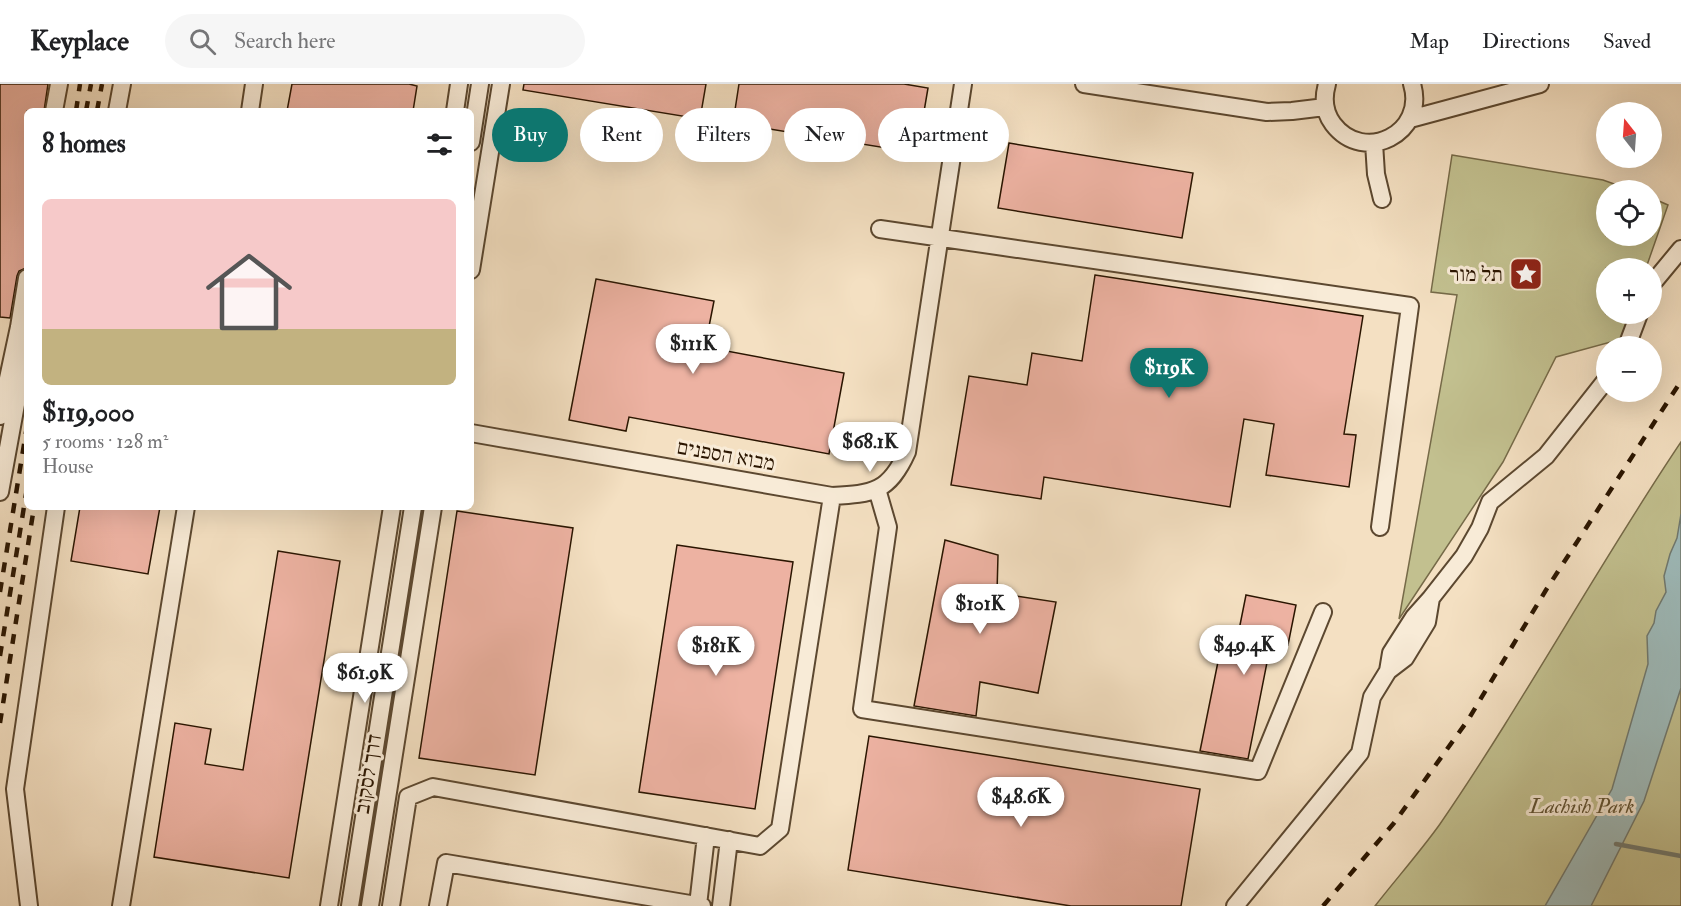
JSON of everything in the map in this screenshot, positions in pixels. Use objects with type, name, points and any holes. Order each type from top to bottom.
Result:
[{"type":"street","points":[[55,108],[59,84]]},
{"type":"street","points":[[63,108],[67,84]]},
{"type":"street","points":[[118,108],[122,84]]},
{"type":"street","points":[[250,108],[254,84]]},
{"type":"street","points":[[455,108],[459,84]]},
{"type":"street","points":[[474,123],[480,84]]},
{"type":"street","points":[[474,251],[501,84]]},
{"type":"street","points":[[963,84],[907,452],[891,480],[877,489],[888,527],[862,709],[1258,771],[1323,612]]},
{"type":"street","points":[[1084,84],[1267,112],[1325,107]]},
{"type":"street","points":[[1327,84],[1324,92],[1325,107],[1333,124],[1348,138],[1374,143],[1395,135],[1410,119],[1414,106],[1412,84]]},
{"type":"street","points":[[1410,119],[1540,84]]},
{"type":"street","points":[[1374,143],[1376,174],[1382,199]]},
{"type":"street","points":[[880,229],[1410,306],[1380,527]]},
{"type":"street","points":[[1662,272],[1681,249]]},
{"type":"street","points":[[0,492],[24,301]]},
{"type":"street","points":[[0,416],[16,361]]},
{"type":"street","points":[[1235,906],[1360,753],[1372,697],[1388,671],[1405,658],[1427,622],[1431,598],[1464,556],[1480,528],[1490,502],[1546,456],[1596,393]]},
{"type":"street","name":"מבוא הספנים","points":[[474,434],[832,496],[862,494],[877,489]]},
{"type":"street","points":[[391,906],[408,797],[433,787],[760,846],[780,829],[832,496]]},
{"type":"street","points":[[29,906],[15,789],[57,510]]},
{"type":"street","points":[[121,906],[186,510]]},
{"type":"street","points":[[329,906],[392,510]]},
{"type":"street","name":"דרך לסקוב","points":[[350,906],[413,510]]},
{"type":"street","name":"דרך לסקוב","points":[[370,906],[434,510]]},
{"type":"street","points":[[438,906],[446,863],[700,906],[706,836]]},
{"type":"street","points":[[721,906],[729,840]]},
{"type":"green space","points":[[1452,155],[1603,180],[1596,180],[1596,246],[1654,246],[1649,258],[1596,258],[1596,324],[1627,324],[1623,336],[1596,336],[1596,346],[1556,357],[1503,462],[1399,619],[1457,295],[1431,292]]},
{"type":"green space","points":[[1662,202],[1668,205],[1662,222]]},
{"type":"green space","name":"Lachish Park","points":[[1681,442],[1681,906],[1375,906],[1440,824],[1471,777]]},
{"type":"water","points":[[1681,514],[1681,688],[1644,801],[1591,906],[1545,906],[1612,789],[1648,664],[1647,636],[1666,592],[1664,576],[1677,538]]},
{"type":"building","points":[[0,84],[48,84],[44,108],[24,108],[24,269],[19,271],[17,276],[10,318],[0,317]]},
{"type":"building","points":[[292,84],[409,84],[417,86],[413,108],[288,108]]},
{"type":"building","points":[[524,84],[706,84],[702,108],[675,108],[675,115],[663,113],[663,108],[633,108],[523,90]]},
{"type":"building","points":[[739,84],[904,84],[928,88],[925,108],[878,108],[878,147],[866,145],[866,108],[784,108],[784,131],[772,129],[772,108],[735,108]]},
{"type":"building","points":[[1009,143],[1193,173],[1182,238],[998,208],[1006,162],[1009,162]]},
{"type":"building","points":[[1095,275],[1363,316],[1344,434],[1356,435],[1349,487],[1266,475],[1274,424],[1244,419],[1230,507],[1044,477],[1041,499],[951,485],[969,376],[1027,385],[1032,353],[1082,361]]},
{"type":"building","points":[[596,279],[714,301],[705,347],[844,373],[829,454],[629,417],[626,431],[569,420]]},
{"type":"building","points":[[80,510],[159,510],[148,574],[71,561]]},
{"type":"building","points":[[457,511],[573,528],[535,775],[419,758]]},
{"type":"building","points":[[945,540],[998,555],[997,593],[1056,602],[1038,693],[980,682],[976,716],[914,706]]},
{"type":"building","points":[[677,545],[793,562],[755,809],[639,792]]},
{"type":"building","points":[[278,551],[340,561],[289,878],[154,857],[175,723],[211,729],[205,764],[243,770]]},
{"type":"building","points":[[1246,595],[1296,605],[1288,645],[1271,642],[1248,759],[1200,751],[1225,627],[1239,630]]},
{"type":"building","points":[[869,736],[1200,789],[1181,906],[1071,906],[848,870]]},
{"type":"waterway","points":[[1616,844],[1681,856]]},
{"type":"railway","points":[[76,108],[80,84]]},
{"type":"railway","points":[[87,108],[91,84]]},
{"type":"railway","points":[[98,108],[102,84]]},
{"type":"railway","points":[[1323,906],[1394,823],[1468,720],[1546,590],[1681,381]]},
{"type":"railway","points":[[0,592],[24,444]]},
{"type":"railway","points":[[0,656],[24,507]]},
{"type":"railway","points":[[0,723],[34,510]]},
{"type":"place","name":"תל מור","points":[[1526,274]]}]
